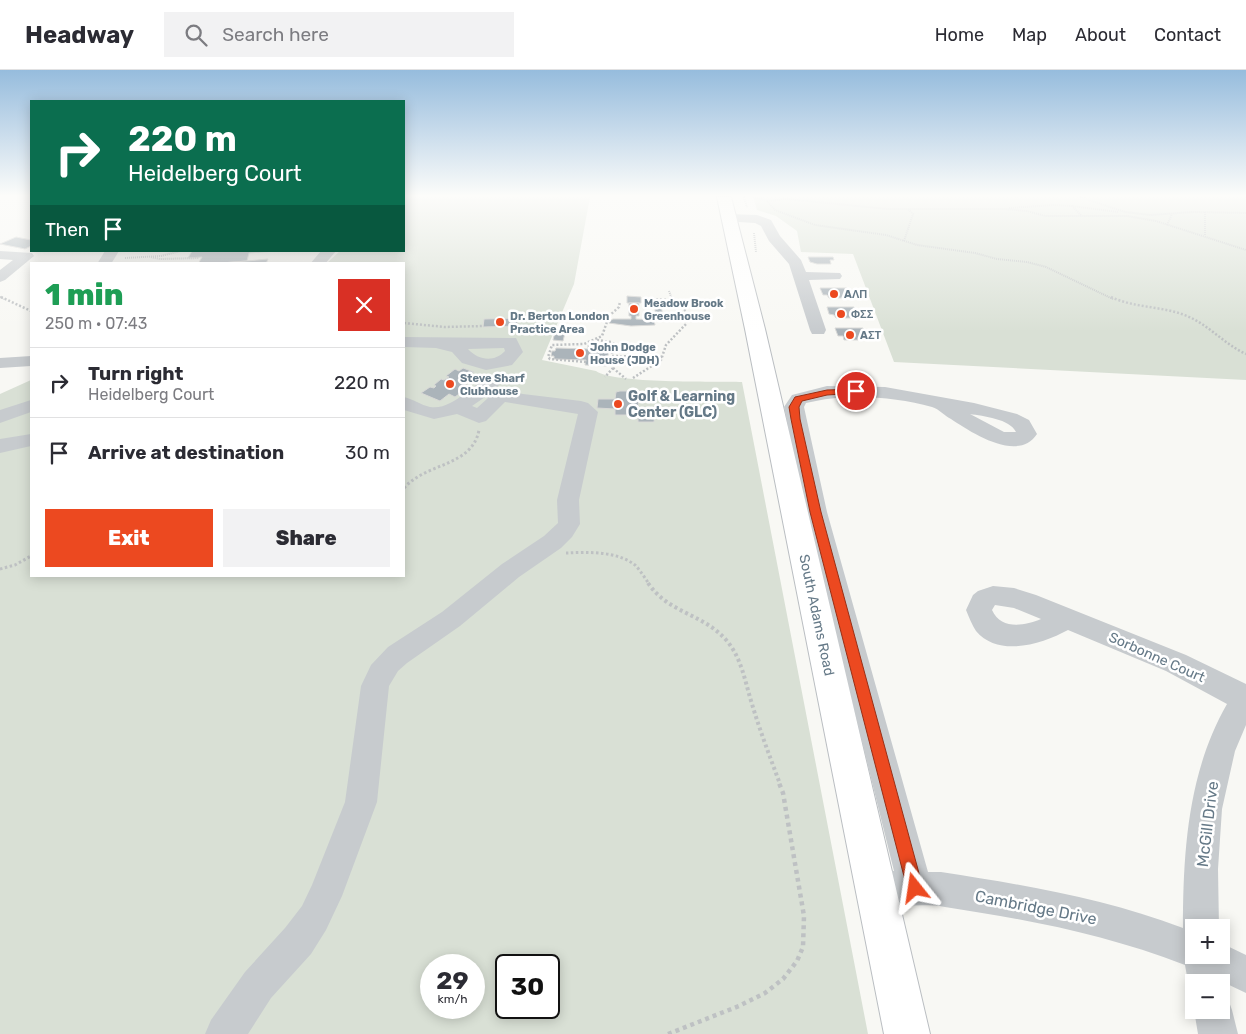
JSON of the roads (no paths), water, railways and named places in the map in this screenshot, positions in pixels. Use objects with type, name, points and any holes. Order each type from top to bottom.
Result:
[{"type":"main road","name":"South Adams Road","points":[[740,242],[874,888],[907,1034]]},
{"type":"street","points":[[778,242],[796,263],[818,330]]},
{"type":"street","points":[[319,262],[328,252]]},
{"type":"street","points":[[0,255],[33,254]]},
{"type":"street","points":[[0,277],[33,254]]},
{"type":"street","points":[[107,262],[118,255]]},
{"type":"street","points":[[801,276],[835,276]]},
{"type":"street","points":[[405,342],[441,344]]},
{"type":"street","points":[[0,363],[30,361]]},
{"type":"street","points":[[915,888],[816,512],[794,407],[799,399],[810,395],[856,391],[886,393],[940,403]]},
{"type":"street","points":[[225,1034],[258,985],[298,941],[314,918],[325,896],[361,802],[375,686],[382,670],[395,656],[450,620],[518,566],[558,540],[570,524],[568,500],[588,412],[581,406],[523,400],[491,394],[433,413],[405,403]]},
{"type":"street","points":[[0,417],[30,406]]},
{"type":"street","points":[[0,446],[30,440]]},
{"type":"street","name":"Sorbonne Court","points":[[1067,618],[1176,663],[1245,698]]},
{"type":"street","name":"McGill Drive","points":[[1201,919],[1201,860],[1209,791],[1218,760],[1245,698]]},
{"type":"street","name":"Cambridge Drive","points":[[874,888],[915,888],[969,893],[1060,909],[1154,935],[1185,947]]},
{"type":"street","points":[[1225,964],[1246,974]]},
{"type":"street","points":[[1215,1019],[1218,1034]]},
{"type":"place","name":"AΛΠ","points":[[834,294]]},
{"type":"place","name":"Meadow Brook Greenhouse","points":[[634,309]]},
{"type":"place","name":"ΦΣΣ","points":[[841,314]]},
{"type":"place","name":"Dr. Berton London Practice Area","points":[[500,322]]},
{"type":"place","name":"AΣΤ","points":[[850,335]]},
{"type":"place","name":"John Dodge House (JDH)","points":[[580,353]]},
{"type":"place","name":"Steve Sharf Clubhouse","points":[[450,384]]},
{"type":"place","name":"Golf & Learning Center (GLC)","points":[[618,404]]}]
